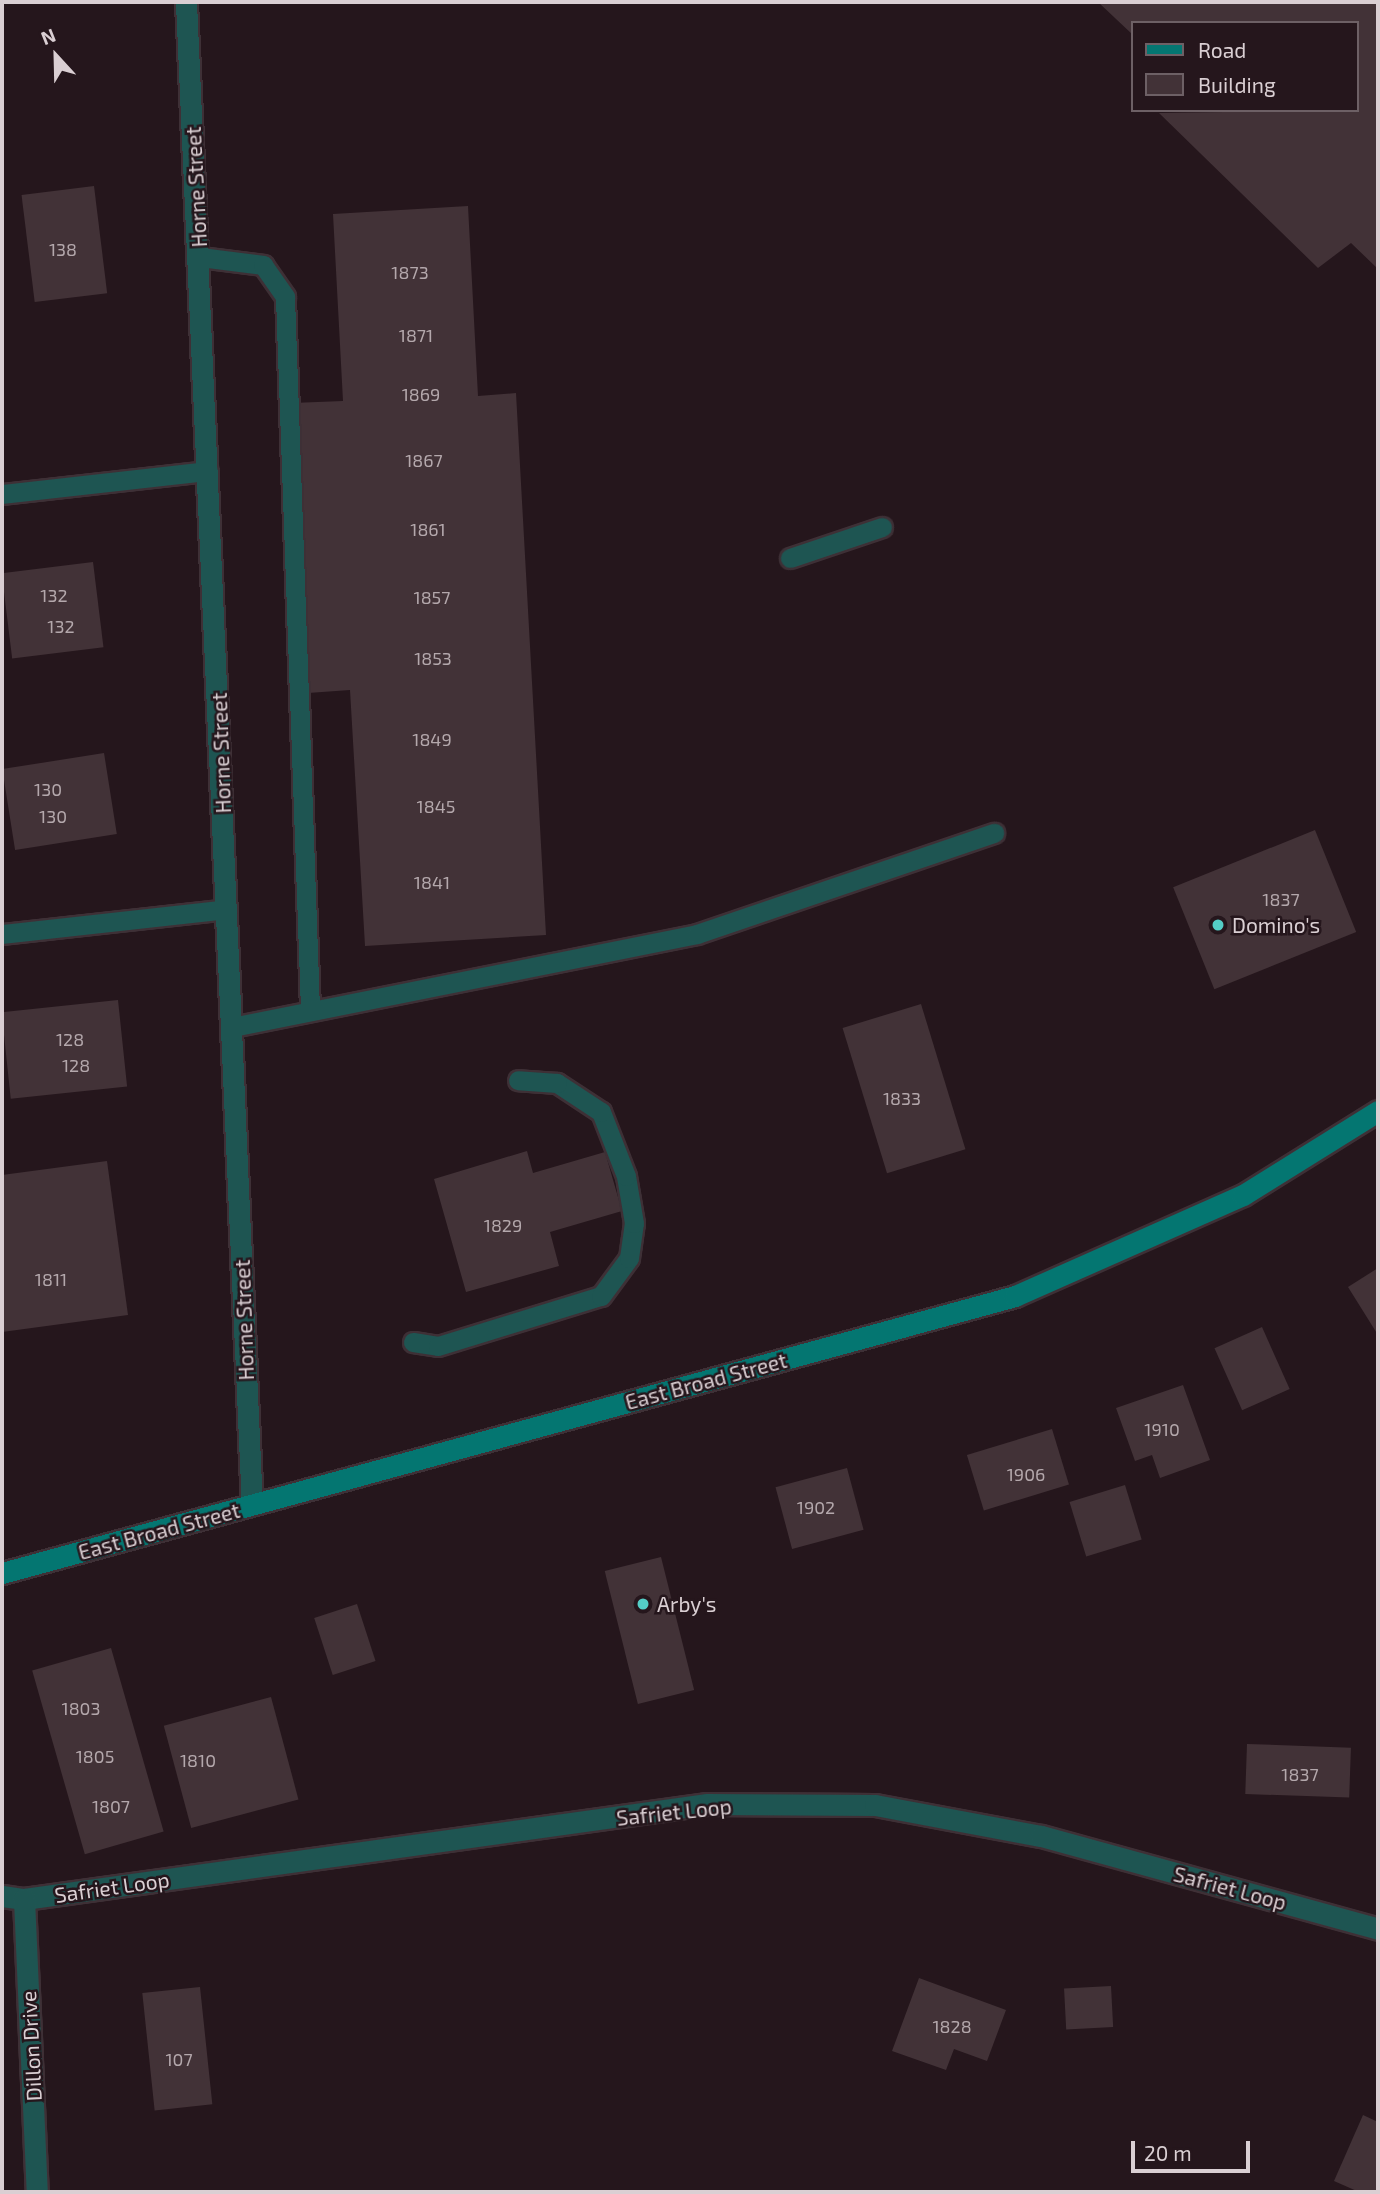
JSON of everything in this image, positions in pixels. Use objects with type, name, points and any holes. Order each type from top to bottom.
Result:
[{"type":"main road","name":"East Broad Street","points":[[2,1573],[1015,1297],[1243,1195],[1378,1111]]},
{"type":"street","name":"Horne Street","points":[[186,2],[200,257],[252,1505]]},
{"type":"street","name":"Safriet Loop","points":[[2,1896],[24,1899],[707,1804],[876,1805],[1041,1836],[1378,1929]]},
{"type":"street","name":"Dillon Drive","points":[[24,1899],[37,2192]]},
{"type":"lane","points":[[200,257],[263,265],[285,297],[310,1011]]},
{"type":"lane","points":[[3,492],[208,471]]},
{"type":"lane","points":[[790,558],[882,527]]},
{"type":"lane","points":[[232,1027],[697,934],[995,833]]},
{"type":"lane","points":[[2,934],[227,909]]},
{"type":"lane","points":[[413,1342],[438,1346],[601,1296],[629,1258],[634,1223],[626,1176],[601,1112],[557,1083],[517,1080]]},
{"type":"building","points":[[1098,2],[1378,2],[1378,269],[1351,243],[1318,268],[1159,113],[1359,112],[1359,21],[1132,21],[1132,34]]},
{"type":"building","points":[[94,186],[107,293],[35,302],[22,195]]},
{"type":"building","points":[[468,206],[478,396],[516,393],[546,935],[365,946],[350,690],[308,693],[292,403],[343,401],[333,214]]},
{"type":"building","points":[[93,562],[103,647],[12,659],[2,573]]},
{"type":"building","points":[[104,753],[117,834],[15,850],[2,769]]},
{"type":"building","points":[[1315,830],[1356,932],[1214,989],[1173,887]]},
{"type":"building","points":[[118,1000],[127,1087],[11,1099],[2,1012]]},
{"type":"building","points":[[921,1004],[965,1149],[887,1173],[843,1028]]},
{"type":"building","points":[[527,1151],[533,1173],[605,1152],[622,1211],[550,1232],[559,1266],[466,1292],[434,1179]]},
{"type":"building","points":[[107,1161],[128,1315],[2,1332],[2,1175]]},
{"type":"building","points":[[1378,1268],[1378,1335],[1348,1287]]},
{"type":"building","points":[[1262,1327],[1290,1389],[1242,1410],[1214,1348]]},
{"type":"building","points":[[1183,1385],[1210,1460],[1160,1478],[1152,1455],[1135,1461],[1116,1408]]},
{"type":"building","points":[[1052,1429],[1069,1484],[984,1510],[967,1455]]},
{"type":"building","points":[[847,1468],[864,1530],[792,1549],[776,1487]]},
{"type":"building","points":[[1125,1485],[1142,1540],[1086,1556],[1070,1502]]},
{"type":"building","points":[[661,1557],[694,1690],[638,1704],[605,1571]]},
{"type":"building","points":[[357,1604],[376,1661],[333,1675],[314,1618]]},
{"type":"building","points":[[111,1648],[164,1832],[85,1854],[32,1671]]},
{"type":"building","points":[[271,1697],[298,1799],[191,1828],[164,1726]]},
{"type":"building","points":[[1247,1744],[1351,1748],[1349,1798],[1245,1794]]},
{"type":"building","points":[[919,1978],[1006,2010],[987,2061],[954,2049],[946,2070],[892,2051]]},
{"type":"building","points":[[1111,1986],[1113,2027],[1066,2029],[1064,1988]]},
{"type":"building","points":[[200,1987],[212,2104],[155,2110],[142,1993]]},
{"type":"building","points":[[1363,2115],[1378,2122],[1378,2192],[1359,2192],[1334,2181]]},
{"type":"place","name":"Domino's","points":[[1218,925]]},
{"type":"place","name":"Arby's","points":[[643,1604]]}]
